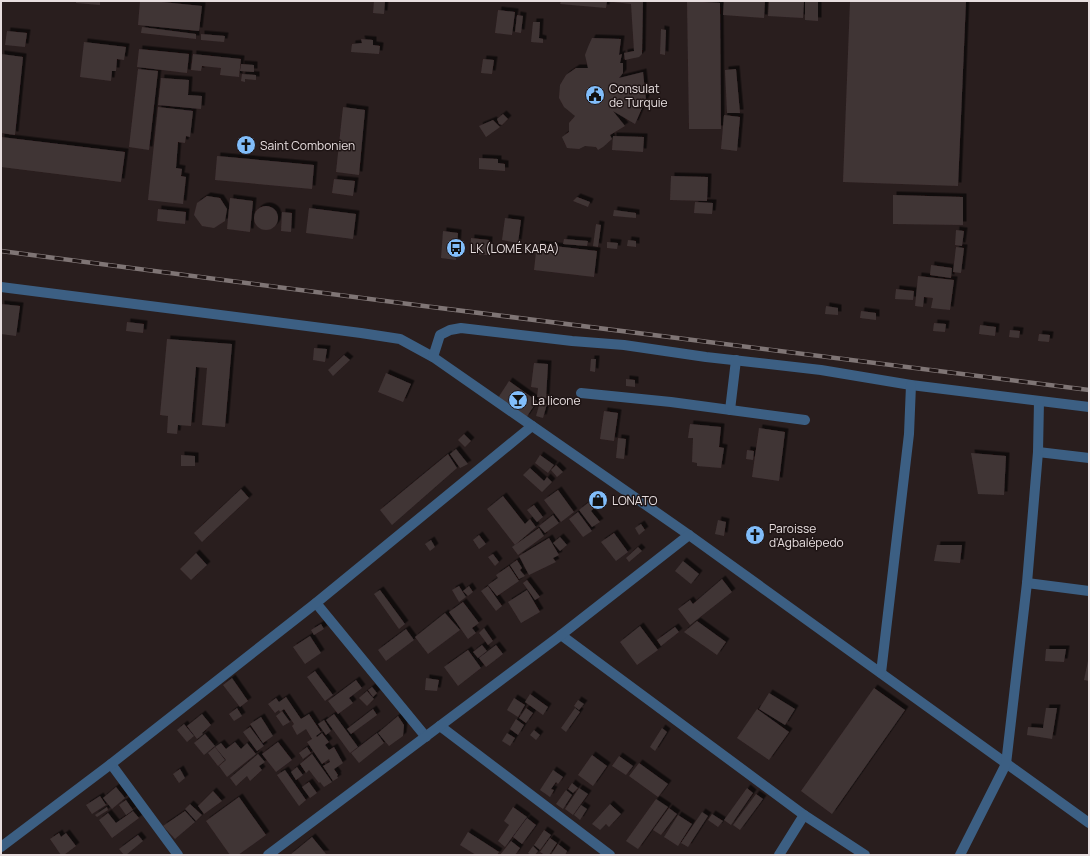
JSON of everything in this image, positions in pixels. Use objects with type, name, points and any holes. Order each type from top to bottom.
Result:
[{"type":"street","points":[[1,287],[400,339],[433,357],[689,535],[1089,823]]},
{"type":"street","points":[[433,357],[440,335],[450,330],[462,328],[572,341],[624,345],[821,370],[912,385],[1089,407]]},
{"type":"street","points":[[730,410],[736,360]]},
{"type":"street","points":[[882,673],[909,434],[912,385]]},
{"type":"street","points":[[581,393],[671,402],[805,420]]},
{"type":"street","points":[[960,855],[1006,764],[1026,583],[1038,452],[1039,401]]},
{"type":"street","points":[[1,847],[316,603],[532,426]]},
{"type":"street","points":[[1038,452],[1089,458]]},
{"type":"street","points":[[268,855],[561,635],[689,535]]},
{"type":"street","points":[[1026,583],[1089,591]]},
{"type":"street","points":[[316,603],[426,737]]},
{"type":"street","points":[[561,635],[804,815],[865,855]]},
{"type":"street","points":[[440,726],[610,855]]},
{"type":"street","points":[[110,764],[178,855]]},
{"type":"street","points":[[779,855],[804,815]]},
{"type":"building","points":[[76,1],[100,1],[100,5],[76,3]]},
{"type":"building","points":[[140,1],[202,6],[199,31],[138,25]]},
{"type":"building","points":[[374,1],[385,1],[384,14],[373,13]]},
{"type":"building","points":[[561,1],[607,1],[606,8],[560,4]]},
{"type":"building","points":[[613,1],[643,1],[642,54],[639,57],[625,60],[624,53],[634,51],[631,4]]},
{"type":"building","points":[[687,1],[720,3],[721,129],[689,129]]},
{"type":"building","points":[[724,1],[765,1],[764,18],[723,15]]},
{"type":"building","points":[[769,1],[804,1],[803,18],[768,16]]},
{"type":"building","points":[[805,1],[818,1],[818,21],[805,20]]},
{"type":"building","points":[[850,1],[966,1],[958,186],[843,182]]},
{"type":"building","points":[[498,10],[515,12],[512,35],[495,33]]},
{"type":"building","points":[[517,15],[523,16],[521,33],[515,32]]},
{"type":"building","points":[[533,22],[540,22],[539,38],[543,39],[543,43],[531,42]]},
{"type":"building","points":[[142,27],[196,34],[196,39],[141,33]]},
{"type":"building","points":[[661,29],[666,30],[665,55],[660,54]]},
{"type":"building","points":[[7,31],[27,33],[25,47],[5,45]]},
{"type":"building","points":[[201,34],[225,36],[224,42],[201,40]]},
{"type":"building","points":[[592,38],[621,39],[619,55],[622,54],[620,63],[623,63],[623,73],[619,78],[643,72],[646,99],[635,124],[613,111],[625,126],[610,135],[612,139],[603,147],[598,150],[596,147],[585,146],[579,149],[567,148],[562,137],[569,132],[569,123],[575,116],[564,107],[559,98],[560,85],[566,75],[576,68],[588,68],[585,55]]},
{"type":"building","points":[[361,39],[373,40],[373,45],[380,46],[379,54],[351,52],[352,44],[362,43]]},
{"type":"building","points":[[84,42],[126,47],[124,60],[117,59],[116,71],[112,71],[111,81],[80,77]]},
{"type":"building","points":[[139,49],[189,54],[187,73],[137,67]]},
{"type":"building","points":[[1,54],[23,57],[15,135],[1,133]]},
{"type":"building","points":[[193,54],[241,59],[239,77],[220,75],[221,68],[202,66],[201,71],[191,70]]},
{"type":"building","points":[[483,59],[494,60],[492,74],[481,73]]},
{"type":"building","points":[[241,64],[254,65],[254,72],[240,71]]},
{"type":"building","points":[[138,69],[158,71],[149,150],[129,147]]},
{"type":"building","points":[[736,69],[740,113],[727,113],[725,70]]},
{"type":"building","points":[[242,74],[256,75],[256,80],[245,79],[245,82],[241,81]]},
{"type":"building","points":[[161,78],[189,80],[188,95],[202,96],[201,109],[158,105]]},
{"type":"building","points":[[158,107],[193,111],[190,137],[186,136],[185,143],[178,142],[176,168],[182,169],[181,176],[186,177],[183,204],[148,200]]},
{"type":"building","points":[[343,107],[365,110],[359,175],[336,172]]},
{"type":"building","points":[[503,114],[508,119],[502,125],[499,124],[497,119]]},
{"type":"building","points":[[724,115],[740,117],[737,151],[721,149]]},
{"type":"building","points":[[493,120],[500,127],[486,137],[479,126]]},
{"type":"building","points":[[613,136],[644,137],[643,152],[612,150]]},
{"type":"building","points":[[1,137],[125,152],[121,182],[1,167]]},
{"type":"building","points":[[217,156],[314,165],[312,189],[215,180]]},
{"type":"building","points":[[479,158],[498,159],[498,163],[505,164],[505,171],[479,169]]},
{"type":"building","points":[[671,176],[708,177],[707,201],[670,200]]},
{"type":"building","points":[[334,179],[355,181],[353,196],[332,193]]},
{"type":"building","points":[[893,195],[963,197],[963,225],[893,224]]},
{"type":"building","points":[[207,196],[220,198],[227,209],[225,221],[214,228],[202,226],[194,215],[197,203]]},
{"type":"building","points":[[577,197],[590,202],[588,207],[573,201]]},
{"type":"building","points":[[230,198],[253,201],[250,232],[227,229]]},
{"type":"building","points":[[695,202],[713,203],[712,214],[694,213]]},
{"type":"building","points":[[266,206],[274,210],[278,218],[274,226],[266,230],[258,226],[254,218],[258,210]]},
{"type":"building","points":[[309,208],[356,214],[353,239],[306,233]]},
{"type":"building","points":[[158,209],[186,212],[185,224],[157,221]]},
{"type":"building","points":[[614,210],[636,213],[636,218],[613,216]]},
{"type":"building","points":[[282,212],[292,213],[291,232],[281,231]]},
{"type":"building","points":[[505,218],[521,220],[518,243],[502,240]]},
{"type":"building","points":[[596,224],[601,225],[598,247],[593,246]]},
{"type":"building","points":[[956,230],[964,231],[962,246],[955,245]]},
{"type":"building","points":[[443,231],[458,233],[456,260],[441,258]]},
{"type":"building","points":[[471,238],[489,240],[488,255],[470,254]]},
{"type":"building","points":[[564,239],[588,241],[587,246],[563,244]]},
{"type":"building","points":[[628,240],[636,241],[636,247],[627,246]]},
{"type":"building","points":[[607,242],[618,243],[617,249],[607,248]]},
{"type":"building","points":[[537,244],[597,251],[594,277],[534,270]]},
{"type":"building","points":[[956,247],[964,248],[961,273],[953,272]]},
{"type":"building","points":[[931,265],[952,268],[951,278],[930,275]]},
{"type":"building","points":[[918,276],[954,280],[950,310],[931,308],[933,298],[924,297],[923,307],[915,306]]},
{"type":"building","points":[[896,289],[914,291],[913,300],[895,299]]},
{"type":"building","points":[[1,304],[20,306],[16,336],[1,334]]},
{"type":"building","points":[[826,306],[838,308],[838,315],[825,314]]},
{"type":"building","points":[[861,311],[876,313],[876,320],[860,318]]},
{"type":"building","points":[[127,322],[144,324],[143,333],[126,331]]},
{"type":"building","points":[[934,323],[946,324],[945,332],[933,331]]},
{"type":"building","points":[[980,325],[996,327],[995,336],[979,334]]},
{"type":"building","points":[[1010,330],[1020,331],[1019,338],[1009,337]]},
{"type":"building","points":[[1039,334],[1050,335],[1049,342],[1038,341]]},
{"type":"building","points":[[167,339],[232,344],[225,427],[202,425],[207,368],[196,367],[191,426],[178,425],[177,434],[167,433],[168,416],[160,415]]},
{"type":"building","points":[[314,348],[327,349],[325,362],[313,360]]},
{"type":"building","points":[[344,355],[350,360],[333,376],[328,370]]},
{"type":"building","points":[[591,359],[596,359],[595,372],[590,371]]},
{"type":"building","name":"La licone","points":[[534,363],[548,364],[546,398],[537,397],[538,388],[531,387]]},
{"type":"building","points":[[386,373],[411,384],[403,402],[378,392]]},
{"type":"building","points":[[626,379],[635,380],[635,387],[626,386]]},
{"type":"building","name":"La licone","points":[[509,381],[537,401],[526,418],[498,398]]},
{"type":"building","name":"La licone","points":[[540,402],[547,404],[543,418],[536,416]]},
{"type":"building","points":[[604,411],[618,413],[614,441],[600,439]]},
{"type":"building","points":[[690,424],[721,427],[719,447],[724,448],[721,468],[697,466],[697,463],[692,462],[693,438],[688,438]]},
{"type":"building","points":[[759,428],[785,432],[779,481],[752,477]]},
{"type":"building","points":[[464,434],[471,441],[465,447],[458,440]]},
{"type":"building","points":[[618,438],[626,439],[624,459],[616,458]]},
{"type":"building","points":[[456,449],[468,464],[460,468],[450,454]]},
{"type":"building","points":[[747,450],[754,451],[753,460],[746,459]]},
{"type":"building","points":[[971,453],[1006,456],[1004,495],[978,494]]},
{"type":"building","points":[[448,454],[457,468],[392,525],[380,510]]},
{"type":"building","points":[[181,455],[195,456],[195,466],[181,466]]},
{"type":"building","points":[[540,455],[554,465],[548,473],[535,463]]},
{"type":"building","points":[[556,465],[563,472],[557,477],[551,470]]},
{"type":"building","points":[[530,468],[544,481],[547,477],[552,482],[542,492],[523,475]]},
{"type":"building","points":[[241,489],[249,498],[202,542],[194,533]]},
{"type":"building","points":[[558,490],[574,512],[561,522],[544,500]]},
{"type":"building","points":[[503,496],[525,524],[530,519],[536,527],[515,545],[487,509]]},
{"type":"building","points":[[593,499],[597,505],[591,511],[600,522],[592,527],[579,510]]},
{"type":"building","points":[[534,505],[543,517],[537,522],[527,510]]},
{"type":"building","points":[[578,512],[592,531],[583,537],[569,519]]},
{"type":"building","points":[[553,515],[559,523],[545,533],[539,526]]},
{"type":"building","points":[[718,520],[726,522],[724,536],[715,534]]},
{"type":"building","points":[[641,524],[645,530],[639,535],[635,528]]},
{"type":"building","points":[[539,528],[544,536],[518,555],[512,547]]},
{"type":"building","points":[[614,533],[628,552],[616,561],[601,542]]},
{"type":"building","points":[[479,535],[486,544],[479,549],[473,540]]},
{"type":"building","points":[[560,537],[567,545],[560,551],[553,543]]},
{"type":"building","points":[[549,538],[559,555],[553,558],[556,562],[529,575],[519,556]]},
{"type":"building","points":[[431,540],[435,547],[430,551],[425,544]]},
{"type":"building","points":[[937,545],[962,545],[960,563],[934,561]]},
{"type":"building","points":[[638,547],[642,551],[629,562],[626,558]]},
{"type":"building","points":[[196,553],[207,565],[191,580],[180,569]]},
{"type":"building","points":[[493,554],[499,562],[495,566],[488,557]]},
{"type":"building","points":[[517,560],[522,568],[520,570],[525,576],[519,579],[510,565]]},
{"type":"building","points":[[683,561],[699,574],[691,584],[675,571]]},
{"type":"building","points":[[509,566],[519,581],[497,596],[488,585],[498,578],[496,575]]},
{"type":"building","points":[[722,579],[732,592],[690,625],[678,609],[690,600],[693,604]]},
{"type":"building","points":[[527,580],[540,597],[535,600],[523,583]]},
{"type":"building","points":[[459,586],[466,597],[459,602],[452,590]]},
{"type":"building","points":[[469,586],[473,592],[468,596],[463,591]]},
{"type":"building","points":[[488,586],[502,606],[496,611],[481,591]]},
{"type":"building","points":[[380,590],[405,624],[399,629],[374,594]]},
{"type":"building","points":[[527,590],[540,612],[521,623],[508,602]]},
{"type":"building","points":[[463,602],[479,623],[472,628],[476,633],[468,639],[449,612]]},
{"type":"building","points":[[445,613],[460,630],[428,654],[415,637]]},
{"type":"building","points":[[697,621],[726,642],[717,655],[684,632]]},
{"type":"building","points":[[321,624],[324,629],[314,635],[311,630]]},
{"type":"building","points":[[640,626],[658,650],[637,665],[620,642]]},
{"type":"building","points":[[675,627],[679,632],[661,646],[657,640]]},
{"type":"building","points":[[484,628],[493,641],[488,645],[479,633]]},
{"type":"building","points":[[406,629],[414,640],[386,661],[378,650]]},
{"type":"building","points":[[310,636],[321,653],[305,664],[293,647]]},
{"type":"building","points":[[482,645],[487,651],[478,658],[473,652]]},
{"type":"building","points":[[496,645],[503,654],[486,667],[479,658]]},
{"type":"building","points":[[1046,649],[1066,649],[1064,662],[1045,661]]},
{"type":"building","points":[[468,650],[481,668],[458,686],[444,667]]},
{"type":"building","points":[[1089,661],[1089,681],[1084,680]]},
{"type":"building","points":[[315,671],[333,695],[325,701],[307,677]]},
{"type":"building","points":[[232,678],[248,701],[240,707],[223,685]]},
{"type":"building","points":[[426,678],[439,680],[437,691],[425,690]]},
{"type":"building","points":[[356,680],[362,688],[349,698],[353,703],[338,714],[328,701]]},
{"type":"building","points":[[372,687],[377,693],[373,697],[368,690]]},
{"type":"building","points":[[874,688],[905,710],[832,814],[801,791]]},
{"type":"building","points":[[367,691],[374,699],[367,706],[359,698]]},
{"type":"building","points":[[769,693],[795,709],[785,725],[759,709]]},
{"type":"building","points":[[530,694],[548,707],[543,715],[525,702]]},
{"type":"building","points":[[286,697],[301,719],[309,714],[321,732],[316,736],[317,737],[322,733],[329,742],[325,745],[329,750],[334,747],[343,763],[334,769],[338,775],[338,778],[333,781],[323,766],[330,762],[329,759],[322,764],[307,742],[312,739],[306,729],[297,735],[292,726],[294,724],[284,709],[275,713],[268,704],[276,698],[279,702]]},
{"type":"building","points":[[514,698],[525,705],[518,717],[507,710]]},
{"type":"building","points":[[578,700],[584,704],[579,710],[574,706]]},
{"type":"building","points":[[237,708],[242,716],[234,721],[229,714]]},
{"type":"building","points":[[526,708],[533,713],[526,723],[519,718]]},
{"type":"building","points":[[575,708],[580,712],[566,732],[561,728]]},
{"type":"building","points":[[1046,708],[1057,708],[1052,739],[1027,735],[1028,727],[1043,728]]},
{"type":"building","points":[[373,709],[377,715],[351,734],[347,729]]},
{"type":"building","points":[[757,709],[789,732],[769,760],[737,738]]},
{"type":"building","points":[[282,711],[290,722],[283,726],[276,716]]},
{"type":"building","points":[[202,714],[211,725],[197,739],[187,726]]},
{"type":"building","points":[[334,714],[358,747],[350,753],[326,720]]},
{"type":"building","points":[[398,716],[404,725],[403,736],[389,746],[378,733]]},
{"type":"building","points":[[261,717],[273,736],[263,743],[250,724]]},
{"type":"building","points":[[516,719],[524,725],[518,735],[510,729]]},
{"type":"building","points":[[324,720],[331,731],[326,735],[318,724]]},
{"type":"building","points":[[184,724],[194,736],[187,742],[177,730]]},
{"type":"building","points":[[250,727],[264,746],[257,751],[243,732]]},
{"type":"building","points":[[662,728],[667,732],[655,751],[650,747]]},
{"type":"building","points":[[534,730],[540,735],[536,740],[530,735]]},
{"type":"building","points":[[377,733],[384,743],[359,763],[351,753]]},
{"type":"building","points":[[507,733],[515,738],[510,746],[502,741]]},
{"type":"building","points":[[205,734],[215,746],[204,755],[194,743]]},
{"type":"building","points":[[235,742],[241,749],[247,743],[256,754],[227,777],[219,766],[226,760],[215,747],[221,743],[226,749]]},
{"type":"building","points":[[278,742],[292,760],[276,772],[262,754]]},
{"type":"building","points":[[215,747],[225,760],[218,766],[208,753]]},
{"type":"building","points":[[307,747],[311,753],[303,759],[299,753]]},
{"type":"building","points":[[258,754],[265,762],[259,766],[262,770],[250,781],[247,776],[236,786],[230,778]]},
{"type":"building","points":[[312,754],[332,782],[324,787],[309,770],[306,773],[300,764]]},
{"type":"building","points":[[592,755],[607,766],[593,786],[578,775]]},
{"type":"building","points":[[619,756],[633,766],[626,775],[612,766]]},
{"type":"building","points":[[639,763],[668,784],[658,797],[629,776]]},
{"type":"building","points":[[297,767],[303,775],[296,780],[291,772]]},
{"type":"building","points":[[180,769],[185,778],[179,783],[173,774]]},
{"type":"building","points":[[285,770],[306,800],[299,806],[277,775]]},
{"type":"building","points":[[553,770],[563,777],[558,784],[556,782],[551,789],[554,790],[550,797],[540,790]]},
{"type":"building","points":[[309,782],[317,793],[310,798],[302,787]]},
{"type":"building","points":[[572,783],[578,788],[573,793],[568,789]]},
{"type":"building","points":[[116,787],[125,798],[112,809],[103,798]]},
{"type":"building","points":[[579,788],[588,794],[573,815],[565,809]]},
{"type":"building","points":[[747,788],[753,793],[731,825],[724,820]]},
{"type":"building","points":[[566,790],[572,795],[563,809],[556,804]]},
{"type":"building","points":[[213,791],[222,801],[204,814],[198,806]]},
{"type":"building","points":[[756,794],[763,799],[740,830],[733,825]]},
{"type":"building","points":[[100,796],[106,805],[92,814],[86,805]]},
{"type":"building","points":[[239,797],[266,835],[238,855],[230,855],[206,821]]},
{"type":"building","points":[[656,799],[668,807],[638,849],[626,841]]},
{"type":"building","points":[[126,800],[133,810],[126,815],[119,805]]},
{"type":"building","points":[[190,804],[202,815],[196,821],[185,809]]},
{"type":"building","points":[[610,804],[621,814],[609,827],[606,824],[600,830],[592,824]]},
{"type":"building","points":[[581,805],[587,809],[580,820],[574,815]]},
{"type":"building","points":[[107,807],[108,810],[97,817],[95,815]]},
{"type":"building","points":[[513,807],[527,817],[505,847],[498,841],[509,825],[504,821]]},
{"type":"building","points":[[669,808],[677,814],[661,835],[653,830]]},
{"type":"building","points":[[133,811],[139,818],[112,838],[99,820],[108,813],[116,823]]},
{"type":"building","points":[[185,811],[195,822],[175,839],[163,826]]},
{"type":"building","points":[[702,812],[708,816],[688,847],[681,843]]},
{"type":"building","points":[[712,814],[723,821],[718,827],[708,820]]},
{"type":"building","points":[[678,815],[692,824],[678,846],[664,837]]},
{"type":"building","points":[[527,818],[536,825],[522,844],[513,837]]},
{"type":"building","points":[[544,830],[551,835],[540,850],[534,845]]},
{"type":"building","points":[[468,832],[499,852],[497,855],[476,855],[460,845]]},
{"type":"building","points":[[59,833],[61,837],[66,833],[76,846],[64,855],[61,855],[50,839]]},
{"type":"building","points":[[138,835],[143,841],[124,855],[119,849]]},
{"type":"building","points":[[312,837],[326,854],[290,855]]},
{"type":"building","points":[[550,838],[557,843],[549,855],[545,855],[540,852]]},
{"type":"building","points":[[511,841],[520,848],[515,855],[500,855]]},
{"type":"building","points":[[558,844],[567,851],[565,855],[551,855]]},
{"type":"building","points":[[533,846],[538,851],[535,855],[531,855],[528,853]]},
{"type":"railway","points":[[1,251],[1089,390]]},
{"type":"place","name":"Consulat de Turquie","points":[[595,95]]},
{"type":"place","name":"Saint Combonien","points":[[246,145]]},
{"type":"place","name":"LK (LOMÉ KARA)","points":[[456,248]]},
{"type":"place","name":"La licone","points":[[518,400]]},
{"type":"place","name":"LONATO","points":[[598,500]]},
{"type":"place","name":"Paroisse d'Agbalépedo","points":[[755,535]]}]
